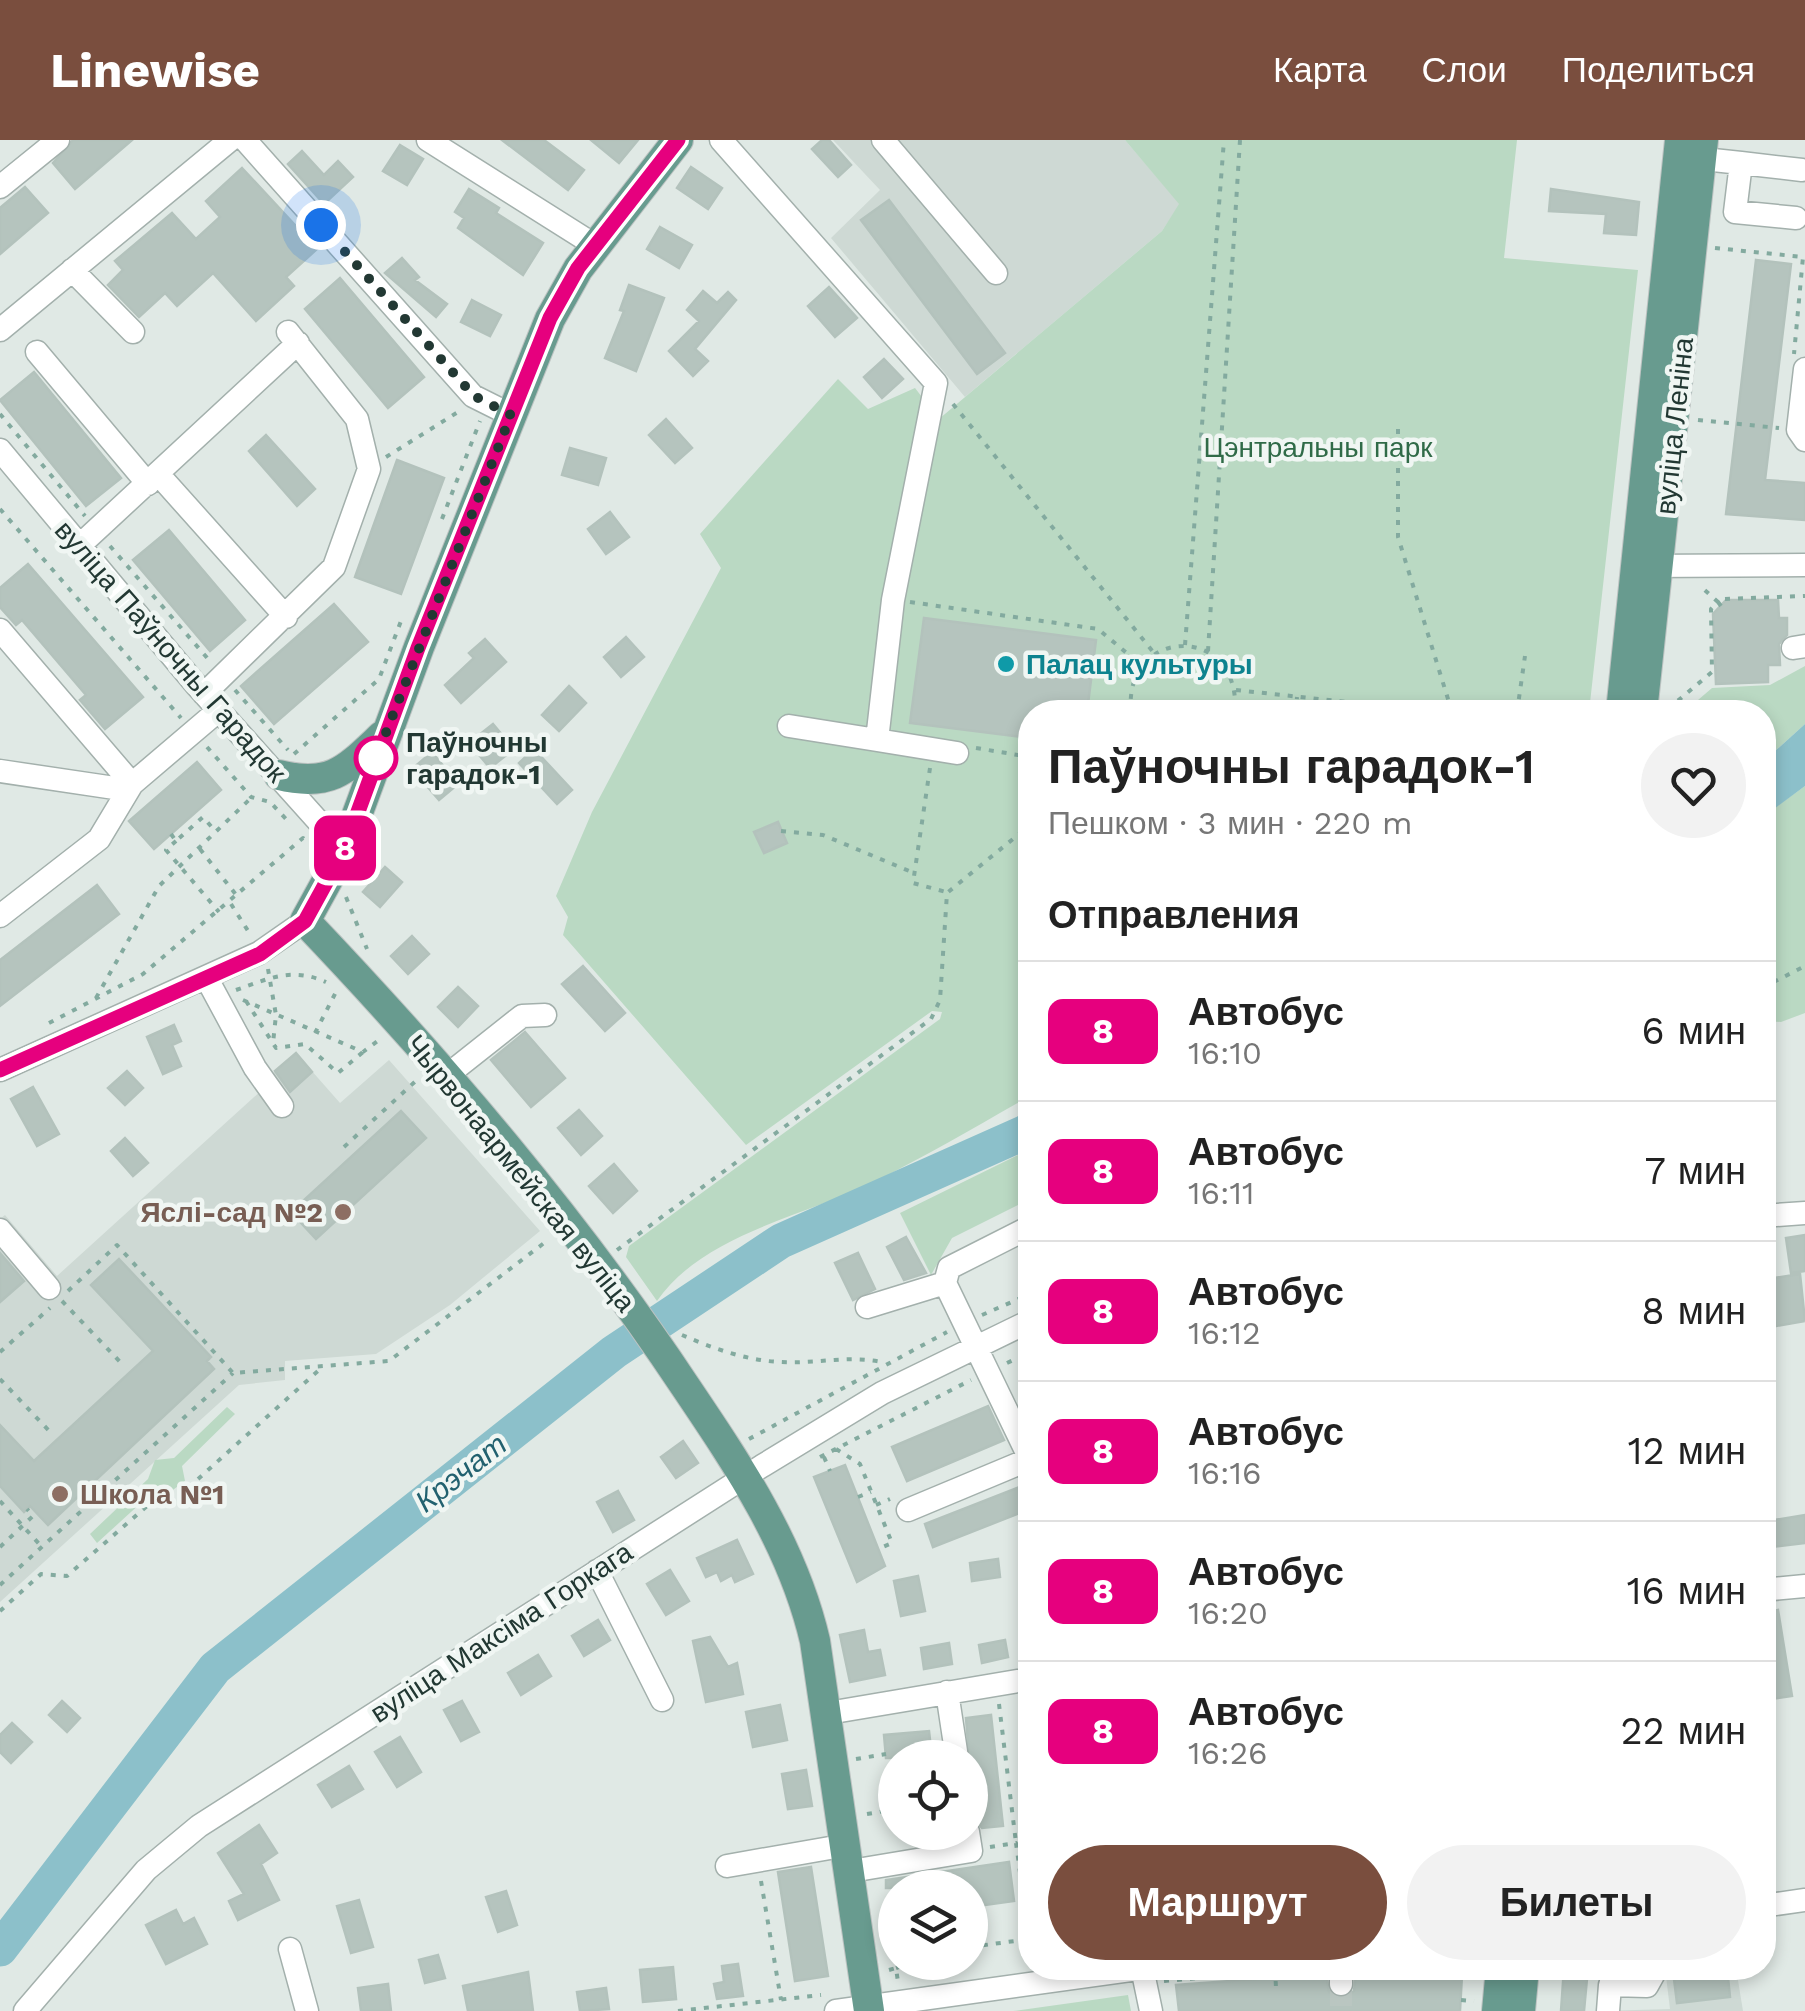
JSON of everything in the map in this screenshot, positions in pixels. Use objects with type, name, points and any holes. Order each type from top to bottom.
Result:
[{"type":"main road","points":[[305,921],[344,850],[497,415],[550,318],[596,246],[678,140]]},
{"type":"main road","name":"вуліца Леніна","points":[[1642,700],[1648,567],[1691,149]]},
{"type":"main road","name":"вуліца Леніна","points":[[1624,700],[1648,567]]},
{"type":"main road","points":[[275,789],[328,779],[388,730]]},
{"type":"main road","name":"Чырвонаармейская вуліца","points":[[305,921],[347,986],[444,1077],[567,1219],[629,1300],[668,1341],[744,1476],[805,1596],[828,1713],[869,2009]]},
{"type":"main road","points":[[1486,2006],[1496,1980]]},
{"type":"main road","points":[[1520,2011],[1523,1980]]},
{"type":"street","points":[[0,330],[230,140]]},
{"type":"street","points":[[245,140],[474,396],[497,415]]},
{"type":"street","points":[[428,140],[596,246]]},
{"type":"street","points":[[721,140],[936,383],[893,600],[877,740]]},
{"type":"street","points":[[884,140],[996,272]]},
{"type":"street","points":[[0,187],[45,144]]},
{"type":"street","points":[[1691,149],[1741,163],[1802,170]]},
{"type":"street","points":[[1741,163],[1735,212],[1796,218]]},
{"type":"street","points":[[72,270],[133,332]]},
{"type":"street","points":[[0,916],[99,839],[130,787],[194,732],[224,677],[334,568],[369,469],[357,419],[293,337],[153,479],[79,546]]},
{"type":"street","points":[[37,352],[286,617]]},
{"type":"street","points":[[1799,363],[1802,436]]},
{"type":"street","name":"вуліца Паўночны Гарадок","points":[[0,450],[212,702],[275,789],[344,850]]},
{"type":"street","points":[[1648,567],[1805,565]]},
{"type":"street","points":[[0,630],[130,787]]},
{"type":"street","points":[[788,726],[933,749],[965,750]]},
{"type":"street","points":[[0,771],[130,787]]},
{"type":"street","points":[[0,1070],[260,954],[305,921]]},
{"type":"street","points":[[206,977],[255,1068],[282,1106]]},
{"type":"street","points":[[444,1077],[522,1016],[545,1015]]},
{"type":"street","points":[[1776,1215],[1805,1213]]},
{"type":"street","points":[[0,1230],[55,1293]]},
{"type":"street","points":[[1018,1232],[949,1268],[945,1282],[1018,1433]]},
{"type":"street","points":[[868,1307],[945,1282]]},
{"type":"street","name":"вуліца Максіма Горкага","points":[[25,2011],[146,1870],[198,1826],[744,1476],[882,1393],[1018,1328]]},
{"type":"street","points":[[908,1510],[1018,1464]]},
{"type":"street","points":[[597,1571],[662,1700]]},
{"type":"street","points":[[1776,1589],[1805,1586]]},
{"type":"street","points":[[828,1713],[1018,1681]]},
{"type":"street","points":[[947,1692],[954,1740]]},
{"type":"street","points":[[727,1866],[758,1860],[849,1858],[909,1850]]},
{"type":"street","points":[[1776,1904],[1805,1900]]},
{"type":"street","points":[[290,1948],[307,2011]]},
{"type":"street","points":[[836,2002],[869,2009],[1064,1980]]},
{"type":"street","points":[[1146,1980],[1150,2011]]},
{"type":"street","points":[[1608,2011],[1610,1986],[1647,1986],[1650,1980]]},
{"type":"path","points":[[1185,645],[1224,140]]},
{"type":"path","points":[[1208,651],[1240,140]]},
{"type":"path","points":[[1715,248],[1803,258],[1799,363]]},
{"type":"path","points":[[936,383],[1154,653]]},
{"type":"path","points":[[369,469],[460,411],[497,415]]},
{"type":"path","points":[[1696,420],[1802,436]]},
{"type":"path","points":[[1398,429],[1398,537],[1448,700]]},
{"type":"path","points":[[0,509],[252,798]]},
{"type":"path","points":[[1694,580],[1719,604]]},
{"type":"path","points":[[1678,700],[1712,672],[1710,609],[1719,604],[1805,596]]},
{"type":"path","points":[[893,600],[1098,629],[1140,665]]},
{"type":"path","points":[[1131,700],[1130,687],[1140,665],[1154,653],[1185,645],[1208,651],[1227,667],[1236,700]]},
{"type":"path","points":[[224,677],[292,756],[379,679],[390,648]]},
{"type":"path","points":[[1519,700],[1525,656]]},
{"type":"path","points":[[1236,690],[1325,700]]},
{"type":"path","points":[[933,749],[913,883],[947,893]]},
{"type":"path","points":[[965,750],[1018,756]]},
{"type":"path","points":[[96,998],[159,886],[252,798],[275,789]]},
{"type":"path","points":[[216,832],[204,817],[166,850],[219,912]]},
{"type":"path","points":[[781,831],[822,835],[914,873]]},
{"type":"path","points":[[170,834],[176,840]]},
{"type":"path","points":[[616,1250],[931,1018],[940,1000],[947,893],[1018,835]]},
{"type":"path","points":[[35,1030],[143,974],[304,838],[307,842]]},
{"type":"path","points":[[199,848],[238,896]]},
{"type":"path","points":[[315,1033],[368,952],[344,894],[346,883]]},
{"type":"path","points":[[230,902],[272,977],[276,1015],[273,1043]]},
{"type":"path","points":[[1776,981],[1805,966]]},
{"type":"path","points":[[226,993],[362,1052]]},
{"type":"path","points":[[246,1001],[276,1048],[306,1044],[338,1073],[382,1037],[372,1025]]},
{"type":"path","points":[[344,1147],[419,1078],[407,1065]]},
{"type":"path","points":[[0,1586],[233,1372],[389,1361],[556,1234]]},
{"type":"path","points":[[0,1351],[55,1293],[116,1245],[233,1372]]},
{"type":"path","points":[[55,1293],[124,1366]]},
{"type":"path","points":[[746,1441],[884,1363],[1018,1299]]},
{"type":"path","points":[[668,1341],[783,1363],[854,1356],[884,1363]]},
{"type":"path","points":[[806,1465],[1018,1358]]},
{"type":"path","points":[[0,1611],[41,1574],[68,1576],[147,1506],[177,1498],[320,1368]]},
{"type":"path","points":[[0,1379],[53,1435]]},
{"type":"path","points":[[836,1448],[860,1464],[872,1492],[892,1543],[878,1549]]},
{"type":"path","points":[[823,1456],[830,1471]]},
{"type":"path","points":[[858,1498],[872,1492]]},
{"type":"path","points":[[0,1501],[42,1546]]},
{"type":"path","points":[[0,1548],[34,1516],[27,1509]]},
{"type":"path","points":[[996,1684],[1018,1857]]},
{"type":"path","points":[[854,1759],[878,1755]]},
{"type":"path","points":[[861,1815],[878,1812]]},
{"type":"path","points":[[988,1842],[1016,1843]]},
{"type":"path","points":[[758,1860],[781,2000]]},
{"type":"path","points":[[988,1944],[1018,1940]]},
{"type":"path","points":[[898,1980],[900,1995]]},
{"type":"path","points":[[1275,1980],[1276,1988]]},
{"type":"path","points":[[678,2011],[781,2000],[836,2002]]},
{"type":"path","points":[[1461,2000],[1486,2006]]},
{"type":"shaded area","points":[[833,140],[1125,140],[1180,204],[1162,231],[965,397],[831,238],[880,190]]},
{"type":"shaded area","points":[[296,1053],[340,1103],[389,1060],[540,1231],[450,1305],[376,1354],[285,1361],[285,1380],[239,1385],[0,1602],[0,1219],[5,1215],[57,1276],[274,1079],[271,1075]]},
{"type":"shaded area","points":[[1666,1980],[1738,1980],[1743,2011],[1601,2011],[1670,2009]]},
{"type":"green space","name":"Цэнтральны парк","points":[[1125,140],[1517,140],[1504,258],[1638,270],[1590,700],[1018,700],[1018,1103],[876,1181],[729,1242],[701,1258],[657,1301],[626,1257],[629,1246],[940,1019],[942,1012],[932,1011],[746,1145],[563,935],[568,917],[556,896],[592,812],[721,568],[700,534],[838,379],[868,409],[915,388],[939,419],[1162,231],[1179,204]]},
{"type":"green space","points":[[1805,666],[1805,724],[1776,750],[1776,700],[1698,700],[1712,688],[1770,685]]},
{"type":"green space","points":[[1805,786],[1805,1013],[1781,1022],[1776,1022],[1776,807]]},
{"type":"green space","points":[[1018,1155],[1018,1205],[952,1238],[931,1275],[900,1213]]},
{"type":"green space","points":[[227,1407],[235,1414],[182,1466],[185,1481],[166,1495],[154,1491],[97,1543],[90,1534],[148,1479],[155,1460],[174,1458]]},
{"type":"green space","points":[[1128,1995],[1131,2011],[1013,2011],[1021,2010]]},
{"type":"water","points":[[1805,724],[1805,786],[1776,807],[1776,750]]},
{"type":"building","points":[[73,140],[132,140],[75,189],[53,163]]},
{"type":"building","points":[[502,140],[544,140],[584,170],[568,190]]},
{"type":"building","points":[[591,140],[638,140],[619,163]]},
{"type":"building","points":[[822,140],[829,140],[851,165],[838,177],[812,149]]},
{"type":"building","points":[[400,145],[423,159],[407,185],[383,171]]},
{"type":"building","points":[[302,151],[324,175],[338,161],[353,177],[324,204],[288,164]]},
{"type":"building","points":[[691,167],[722,188],[708,209],[677,188]]},
{"type":"building","points":[[242,168],[317,249],[286,277],[294,286],[256,321],[213,273],[177,306],[165,293],[139,317],[108,285],[123,270],[115,261],[172,213],[196,239],[220,217],[206,201]]},
{"type":"building","points":[[25,187],[48,213],[0,254],[0,208]]},
{"type":"building","points":[[469,189],[499,208],[496,213],[543,243],[523,275],[458,228],[464,218],[455,212]]},
{"type":"building","points":[[1551,189],[1639,202],[1636,235],[1604,233],[1606,214],[1549,211]]},
{"type":"building","points":[[889,200],[1005,353],[977,374],[861,220]]},
{"type":"building","points":[[660,227],[692,245],[679,268],[647,249]]},
{"type":"building","points":[[402,258],[419,277],[415,280],[447,304],[436,317],[385,273]]},
{"type":"building","points":[[1756,260],[1791,264],[1765,480],[1805,483],[1805,520],[1726,514]]},
{"type":"building","points":[[340,278],[424,377],[388,408],[305,309]]},
{"type":"building","points":[[629,285],[664,298],[636,371],[605,358],[624,311],[620,310]]},
{"type":"building","points":[[829,287],[857,318],[835,337],[808,306]]},
{"type":"building","points":[[703,291],[717,303],[728,292],[736,300],[695,349],[708,361],[693,376],[669,351],[699,321],[687,310]]},
{"type":"building","points":[[472,300],[501,315],[490,336],[461,322]]},
{"type":"building","points":[[884,359],[903,379],[882,398],[864,377]]},
{"type":"building","points":[[34,372],[121,478],[86,506],[0,400]]},
{"type":"building","points":[[666,419],[692,448],[675,463],[649,435]]},
{"type":"building","points":[[266,435],[315,489],[297,506],[249,451]]},
{"type":"building","points":[[570,448],[606,458],[598,485],[562,475]]},
{"type":"building","points":[[397,460],[444,478],[401,594],[355,577]]},
{"type":"building","points":[[610,512],[629,537],[606,554],[588,529]]},
{"type":"building","points":[[169,530],[245,620],[210,651],[133,560]]},
{"type":"building","points":[[28,564],[143,697],[105,729],[80,700],[86,695],[22,620],[16,625],[0,607],[0,588]]},
{"type":"building","points":[[1726,600],[1778,600],[1779,618],[1787,618],[1787,635],[1779,644],[1780,665],[1768,665],[1768,682],[1716,684],[1713,614]]},
{"type":"building","points":[[334,604],[368,642],[274,724],[241,686]]},
{"type":"building","name":"Палац культуры","points":[[924,618],[1096,640],[1088,700],[1018,700],[1018,736],[910,723]]},
{"type":"building","points":[[626,637],[644,657],[621,677],[604,657]]},
{"type":"building","points":[[485,639],[506,662],[461,703],[445,685],[474,658],[469,653]]},
{"type":"building","points":[[569,686],[586,703],[559,731],[542,715]]},
{"type":"building","points":[[493,724],[514,749],[490,768],[469,743]]},
{"type":"building","points":[[534,749],[572,790],[557,804],[519,763]]},
{"type":"building","points":[[432,752],[458,784],[439,800],[412,769]]},
{"type":"building","points":[[197,762],[221,790],[154,849],[129,821]]},
{"type":"building","points":[[778,822],[787,843],[764,853],[754,832]]},
{"type":"building","points":[[385,867],[402,882],[380,907],[363,892]]},
{"type":"building","points":[[97,885],[119,914],[0,1006],[0,960]]},
{"type":"building","points":[[412,936],[429,954],[408,974],[391,956]]},
{"type":"building","points":[[583,966],[625,1013],[605,1031],[562,984]]},
{"type":"building","points":[[458,987],[478,1006],[458,1027],[438,1007]]},
{"type":"building","points":[[174,1025],[181,1041],[172,1045],[181,1066],[163,1074],[147,1037]]},
{"type":"building","points":[[525,1032],[565,1078],[531,1107],[491,1060]]},
{"type":"building","points":[[296,1053],[312,1072],[290,1092],[275,1071]]},
{"type":"building","points":[[127,1071],[143,1088],[125,1105],[108,1088]]},
{"type":"building","points":[[33,1087],[59,1134],[37,1146],[11,1099]]},
{"type":"building","points":[[579,1110],[602,1136],[581,1155],[558,1128]]},
{"type":"building","points":[[401,1111],[426,1138],[316,1239],[291,1212]]},
{"type":"building","points":[[125,1138],[148,1163],[133,1176],[111,1151]]},
{"type":"building","points":[[614,1164],[637,1191],[613,1213],[589,1186]]},
{"type":"building","points":[[1805,1235],[1805,1271],[1791,1273],[1786,1238]]},
{"type":"building","points":[[906,1237],[926,1273],[904,1280],[887,1247]]},
{"type":"building","points":[[0,1253],[24,1281],[0,1302]]},
{"type":"building","points":[[858,1253],[875,1289],[853,1300],[835,1263]]},
{"type":"building","points":[[119,1259],[211,1357],[207,1361],[214,1369],[48,1525],[30,1506],[24,1512],[0,1486],[0,1425],[34,1461],[153,1351],[91,1285]]},
{"type":"building","points":[[1800,1274],[1805,1321],[1776,1326],[1776,1278]]},
{"type":"building","points":[[988,1406],[1004,1440],[907,1481],[892,1447]]},
{"type":"building","points":[[683,1441],[698,1463],[676,1478],[661,1457]]},
{"type":"building","points":[[845,1465],[885,1566],[857,1582],[814,1477]]},
{"type":"building","points":[[1018,1488],[1018,1514],[933,1547],[925,1524]]},
{"type":"building","points":[[618,1491],[634,1520],[613,1532],[597,1502]]},
{"type":"building","points":[[1805,1515],[1805,1543],[1776,1546],[1776,1520]]},
{"type":"building","points":[[737,1540],[753,1574],[735,1582],[732,1575],[721,1581],[717,1572],[706,1577],[697,1558]]},
{"type":"building","points":[[998,1559],[1000,1577],[972,1581],[970,1563]]},
{"type":"building","points":[[670,1570],[689,1601],[666,1615],[647,1584]]},
{"type":"building","points":[[918,1576],[925,1611],[901,1616],[894,1581]]},
{"type":"building","points":[[1776,1610],[1792,1696],[1776,1698]]},
{"type":"building","points":[[598,1620],[610,1640],[584,1656],[572,1636]]},
{"type":"building","points":[[864,1630],[868,1652],[880,1650],[885,1675],[850,1682],[840,1635]]},
{"type":"building","points":[[710,1637],[728,1667],[737,1663],[743,1694],[706,1702],[693,1641]]},
{"type":"building","points":[[1005,1640],[1008,1657],[982,1663],[979,1645]]},
{"type":"building","points":[[949,1643],[952,1664],[924,1669],[921,1648]]},
{"type":"building","points":[[538,1655],[551,1676],[521,1695],[508,1673]]},
{"type":"building","points":[[62,1701],[80,1718],[67,1732],[49,1715]]},
{"type":"building","points":[[462,1701],[479,1732],[461,1741],[444,1710]]},
{"type":"building","points":[[780,1705],[787,1740],[753,1747],[746,1712]]},
{"type":"building","points":[[991,1715],[1003,1826],[988,1827],[988,1740],[968,1740],[966,1718]]},
{"type":"building","points":[[12,1723],[32,1742],[11,1763],[0,1752],[0,1735]]},
{"type":"building","points":[[929,1731],[930,1740],[884,1740],[884,1735]]},
{"type":"building","points":[[400,1737],[421,1772],[397,1787],[375,1752]]},
{"type":"building","points":[[349,1766],[363,1789],[332,1807],[318,1785]]},
{"type":"building","points":[[806,1770],[812,1806],[788,1809],[782,1774]]},
{"type":"building","points":[[259,1825],[277,1853],[261,1864],[279,1900],[238,1920],[229,1901],[244,1894],[218,1853]]},
{"type":"building","points":[[1009,1862],[1014,1901],[988,1905],[988,1870],[954,1870]]},
{"type":"building","points":[[811,1867],[828,1976],[795,1981],[778,1872]]},
{"type":"building","points":[[506,1891],[517,1925],[498,1932],[486,1897]]},
{"type":"building","points":[[359,1900],[373,1947],[351,1953],[337,1906]]},
{"type":"building","points":[[176,1910],[183,1924],[194,1918],[207,1944],[166,1964],[146,1925]]},
{"type":"building","points":[[438,1955],[445,1978],[425,1983],[419,1960]]},
{"type":"building","points":[[738,1964],[743,1996],[717,1999],[714,1984],[724,1982],[722,1966]]},
{"type":"building","points":[[673,1967],[676,1999],[643,2002],[640,1970]]},
{"type":"building","points":[[528,1972],[533,2011],[468,2011],[463,1986]]},
{"type":"building","points":[[1327,1980],[1329,1992],[1342,1999],[1354,1991],[1355,1980],[1462,1980],[1460,2011],[1179,2011],[1176,1985]]},
{"type":"building","points":[[1563,1980],[1587,1980],[1584,2011],[1561,2011]]},
{"type":"building","points":[[1674,1980],[1728,1980],[1730,1997],[1677,2003]]},
{"type":"building","points":[[388,1984],[391,2011],[361,2011],[358,1988]]},
{"type":"building","points":[[606,1988],[609,2009],[580,2011],[577,1992]]},
{"type":"waterway","name":"Крэчат","points":[[0,1949],[215,1668],[614,1352],[781,1241],[1018,1135]]},
{"type":"tunnel","points":[[1341,1984],[1341,2011]]},
{"type":"bus line","name":"8","points":[[0,1070],[260,954],[305,921],[344,850],[418,648],[550,318],[578,268],[678,140]]},
{"type":"place","name":"Палац культуры","points":[[1006,664]]},
{"type":"place","name":"Паўночны гарадок-1","points":[[376,758]]},
{"type":"place","name":"Яслі-сад №2","points":[[343,1212]]},
{"type":"place","name":"Школа №1","points":[[60,1494]]},
{"type":"route","points":[[321,225],[474,396],[511,415],[376,758]]}]
